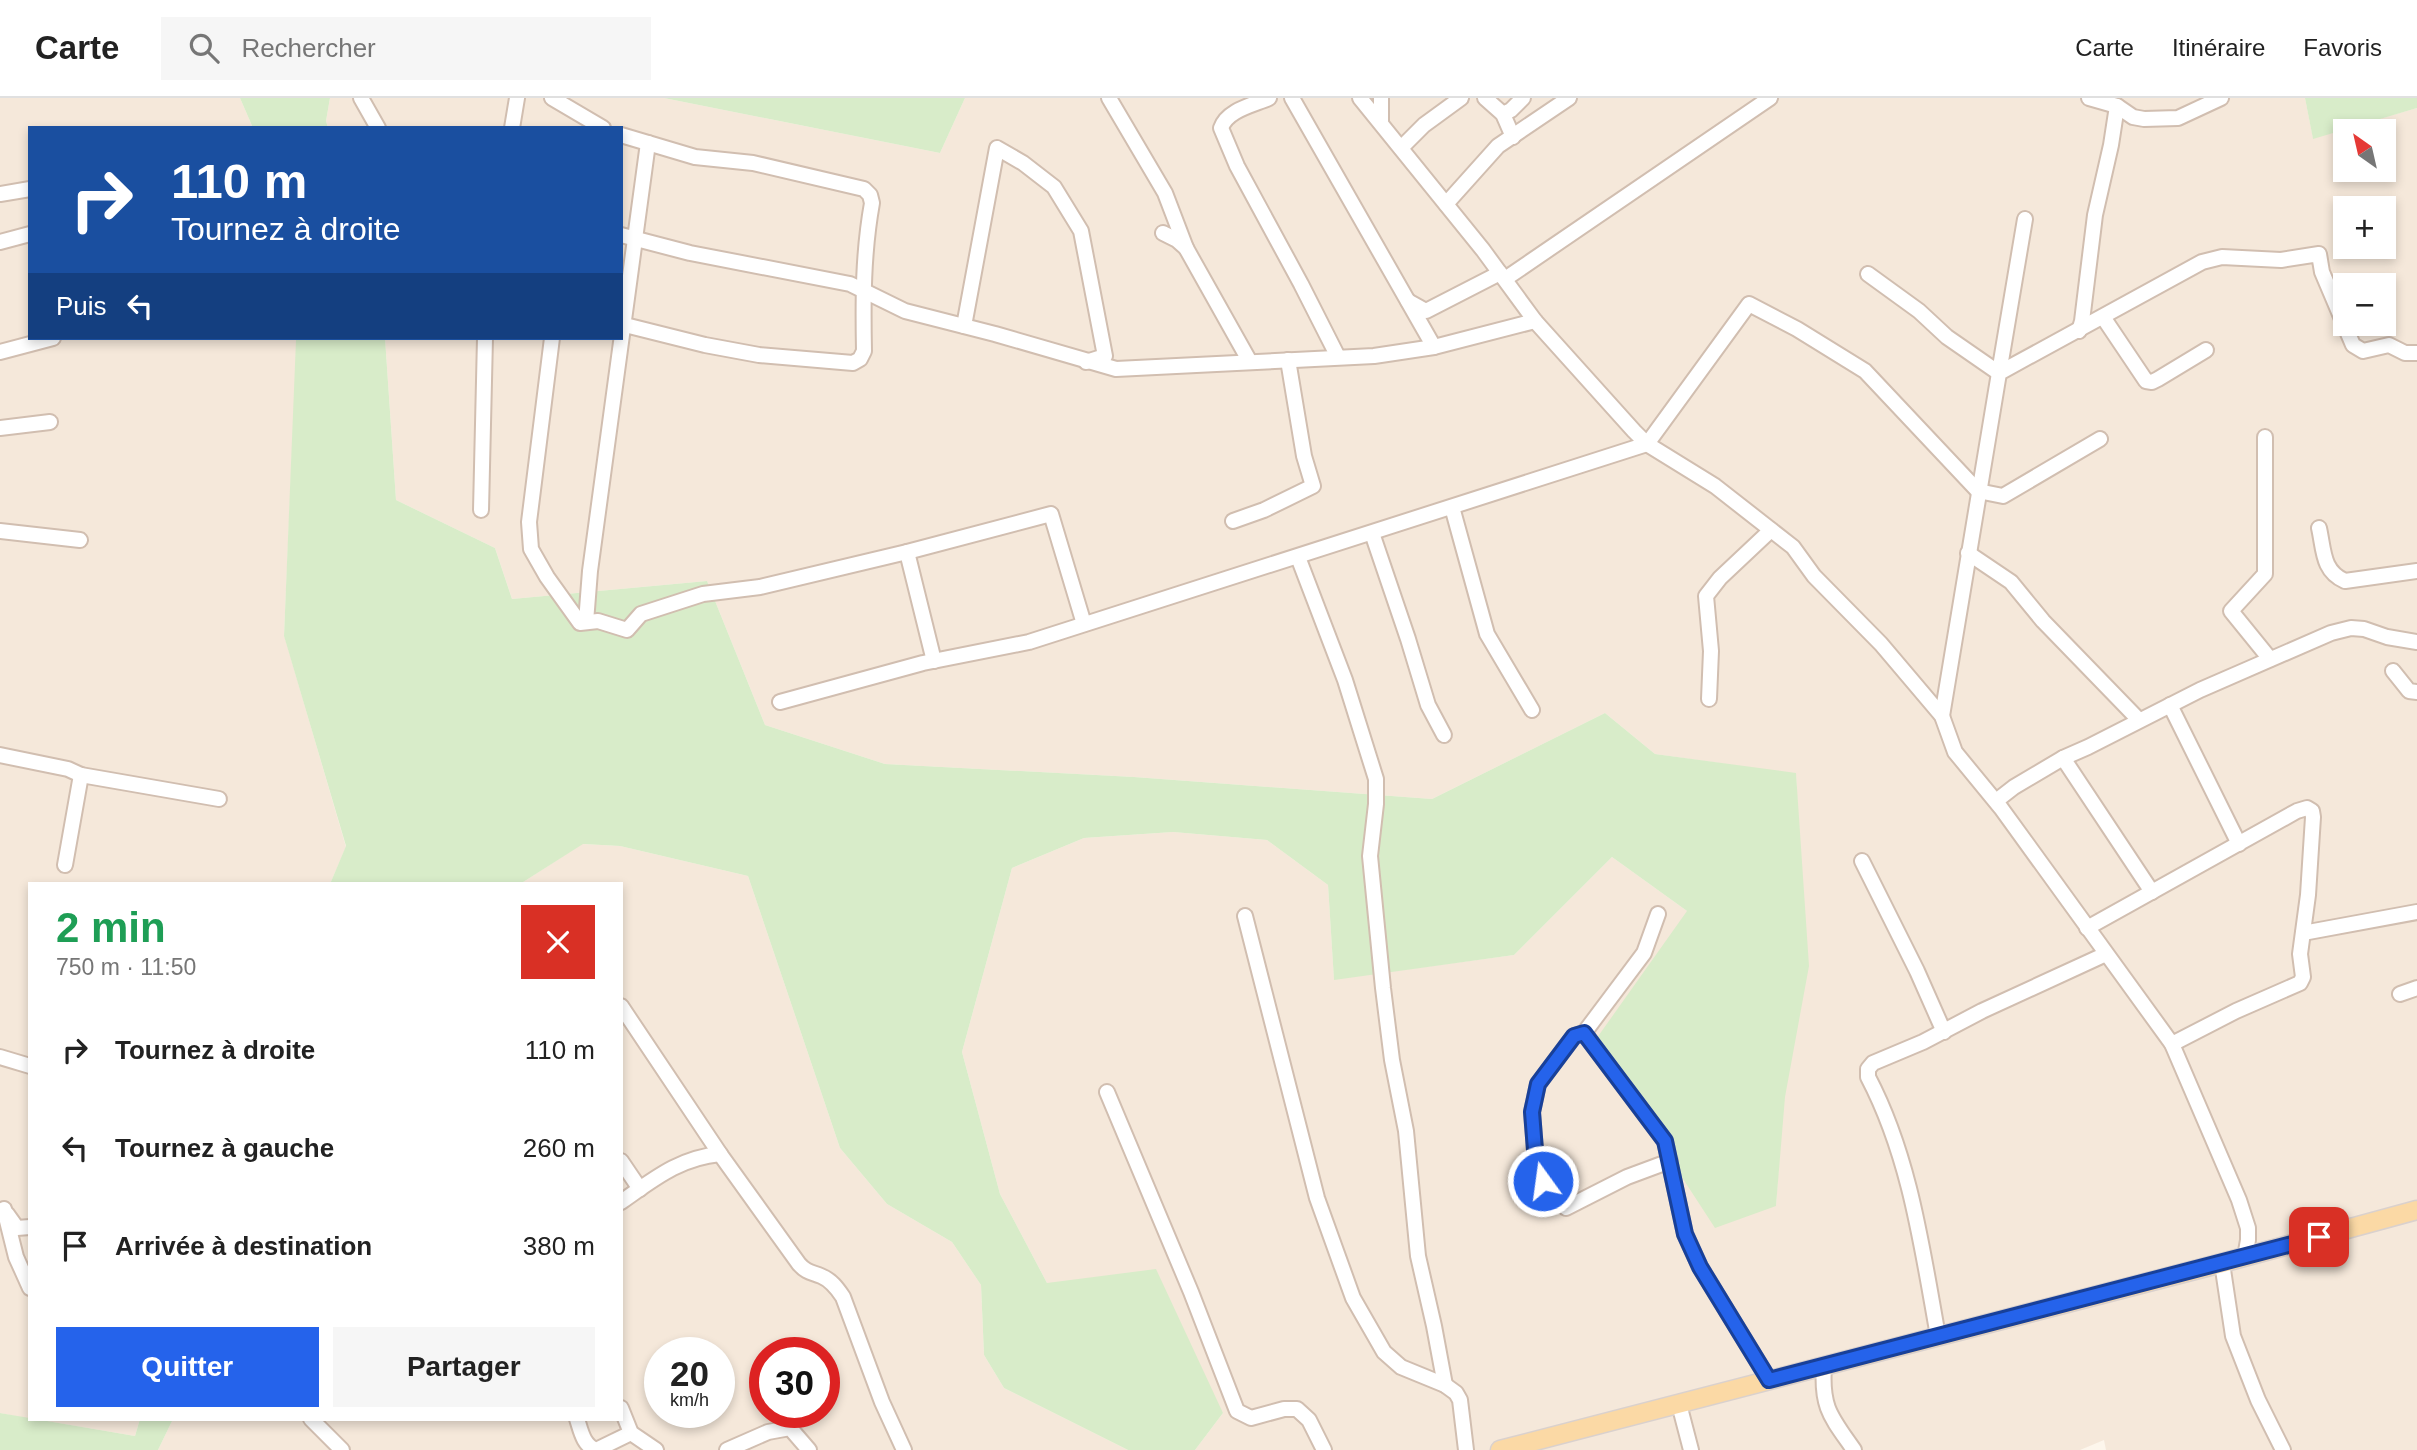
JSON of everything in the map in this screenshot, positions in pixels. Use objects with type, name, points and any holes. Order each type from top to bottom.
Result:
[{"type":"main road","points":[[1500,1450],[2417,1210]]},
{"type":"street","points":[[361,98],[377,126]]},
{"type":"street","points":[[512,126],[517,98]]},
{"type":"street","points":[[552,98],[568,101],[600,126]]},
{"type":"street","points":[[1109,98],[1165,193],[1186,248],[1250,362]]},
{"type":"street","points":[[1269,98],[1231,114],[1220,128],[1237,166],[1338,358]]},
{"type":"street","points":[[1292,98],[1434,347]]},
{"type":"street","points":[[1360,98],[1503,276],[1535,321],[1647,444],[1715,485],[1793,547],[1814,576],[1881,644],[1942,716],[1955,752],[1996,801],[2172,1044],[2239,1200],[2248,1228],[2245,1257]]},
{"type":"street","points":[[1381,98],[1381,122]]},
{"type":"street","points":[[1401,148],[1424,125],[1461,98]]},
{"type":"street","points":[[1485,98],[1503,114],[1513,137]]},
{"type":"street","points":[[1503,114],[1523,98]]},
{"type":"street","points":[[1446,204],[1498,146],[1569,98]]},
{"type":"street","points":[[1407,300],[1426,311],[1503,276],[1770,98]]},
{"type":"street","points":[[2089,98],[2117,106],[2133,117],[2178,118],[2221,98]]},
{"type":"street","points":[[2079,331],[2095,215],[2117,106]]},
{"type":"street","points":[[623,136],[648,143],[695,158],[753,163],[864,189],[870,195],[872,204],[864,257],[864,351],[860,359],[853,363],[759,355],[705,345],[623,324],[628,236],[648,143]]},
{"type":"street","points":[[964,326],[997,148],[1023,163],[1054,187],[1081,231],[1105,356],[1086,362]]},
{"type":"street","points":[[0,194],[28,190]]},
{"type":"street","points":[[1942,716],[2025,219]]},
{"type":"street","points":[[1163,233],[1186,248]]},
{"type":"street","points":[[0,242],[28,235]]},
{"type":"street","points":[[628,236],[690,253],[817,276],[862,289],[905,311],[1116,369],[1374,356],[1434,347],[1535,321]]},
{"type":"street","points":[[1999,373],[2202,261],[2222,257],[2281,260],[2319,254],[2322,272],[2353,345],[2363,351],[2389,345],[2405,353],[2417,353]]},
{"type":"street","points":[[1868,274],[1919,311],[1947,337],[1999,373]]},
{"type":"street","points":[[780,702],[934,661],[1030,642],[1647,444],[1749,304],[1797,329],[1864,371],[1978,491],[2003,496],[2100,439]]},
{"type":"street","points":[[2103,317],[2146,381],[2152,382],[2206,351]]},
{"type":"street","points":[[0,352],[45,340]]},
{"type":"street","points":[[481,510],[485,340]]},
{"type":"street","points":[[552,340],[529,522],[531,549],[547,577],[580,623],[598,621],[627,630],[641,614],[703,594],[760,587],[1051,514],[1084,624]]},
{"type":"street","points":[[586,622],[590,571],[621,340]]},
{"type":"street","points":[[1233,521],[1264,510],[1313,486],[1304,456],[1288,360]]},
{"type":"street","points":[[0,428],[50,422]]},
{"type":"street","points":[[2265,437],[2265,574],[2231,611],[2270,659]]},
{"type":"street","points":[[1452,508],[1487,635],[1532,710]]},
{"type":"street","points":[[2319,528],[2328,569],[2334,576],[2345,581],[2417,571]]},
{"type":"street","points":[[1709,699],[1711,651],[1706,596],[1720,578],[1771,530]]},
{"type":"street","points":[[0,531],[80,540]]},
{"type":"street","points":[[1372,533],[1428,705],[1444,735]]},
{"type":"street","points":[[908,552],[934,661]]},
{"type":"street","points":[[1968,553],[2011,582],[2043,621],[2140,720]]},
{"type":"street","points":[[1298,557],[1345,680],[1376,779],[1370,856],[1383,988],[1392,1060],[1406,1130],[1418,1256],[1444,1385]]},
{"type":"street","points":[[1996,801],[2063,758],[2169,705],[2331,633],[2351,628],[2364,629],[2387,637],[2417,642]]},
{"type":"street","points":[[2393,671],[2409,691],[2417,692]]},
{"type":"street","points":[[2169,705],[2239,844]]},
{"type":"street","points":[[0,755],[68,769],[80,775],[219,799]]},
{"type":"street","points":[[2063,758],[2152,892]]},
{"type":"street","points":[[65,865],[80,775]]},
{"type":"street","points":[[2087,928],[2297,811],[2306,808],[2312,811],[2309,883],[2300,954],[2303,977],[2300,983],[2236,1011],[2172,1044]]},
{"type":"street","points":[[1862,861],[1944,1032]]},
{"type":"street","points":[[2303,933],[2417,912]]},
{"type":"street","points":[[1543,1181],[1535,1150],[1532,1112],[1538,1084],[1574,1036],[1584,1033],[1644,953],[1658,914]]},
{"type":"street","points":[[1245,916],[1317,1198],[1353,1298],[1384,1352],[1401,1367],[1457,1392],[1466,1450]]},
{"type":"street","points":[[1938,1336],[1916,1215],[1897,1145],[1884,1109],[1868,1077],[1868,1069],[1873,1063],[2106,954]]},
{"type":"street","points":[[2400,994],[2417,988]]},
{"type":"street","points":[[623,1009],[720,1154],[799,1264],[803,1269],[833,1283],[843,1297],[904,1450]]},
{"type":"street","points":[[1584,1033],[1665,1141],[1685,1234],[1700,1267],[1769,1380]]},
{"type":"street","points":[[0,1057],[28,1065]]},
{"type":"street","points":[[1107,1092],[1191,1292],[1237,1411],[1251,1418],[1284,1409],[1297,1409],[1309,1420],[1324,1450]]},
{"type":"street","points":[[623,1201],[680,1163],[700,1156],[720,1154]]},
{"type":"street","points":[[1566,1208],[1626,1177],[1670,1161]]},
{"type":"street","points":[[623,1164],[640,1189]]},
{"type":"street","points":[[2,1206],[11,1222],[17,1227],[28,1228]]},
{"type":"street","points":[[2,1206],[16,1257],[28,1284]]},
{"type":"street","points":[[2222,1263],[2233,1336],[2249,1380],[2283,1450]]},
{"type":"street","points":[[1824,1366],[1824,1401],[1834,1422],[1854,1450]]},
{"type":"street","points":[[1679,1404],[1691,1450]]},
{"type":"street","points":[[623,1413],[631,1433],[656,1450]]},
{"type":"street","points":[[313,1421],[342,1450]]},
{"type":"street","points":[[578,1421],[584,1441],[596,1450],[631,1433]]},
{"type":"street","points":[[727,1450],[768,1432],[790,1428],[809,1450]]},
{"type":"shaded area","points":[[0,98],[240,98],[252,126],[28,126],[28,340],[297,340],[284,635],[346,847],[331,882],[28,882],[28,1419],[0,1413]]},
{"type":"shaded area","points":[[330,98],[664,98],[940,153],[965,98],[2305,98],[2313,138],[2333,132],[2333,182],[2396,182],[2396,119],[2379,119],[2417,108],[2417,1450],[2106,1450],[2104,1440],[2080,1450],[1195,1450],[1223,1413],[1047,1283],[1000,1194],[962,1052],[1012,868],[1084,838],[1173,832],[1267,840],[1328,885],[1334,979],[1514,955],[1612,857],[1687,911],[1776,1206],[1800,860],[1796,774],[1655,754],[1605,713],[1432,799],[1134,777],[885,764],[765,725],[707,581],[512,599],[495,548],[396,500],[385,340],[623,340],[623,126],[327,126],[326,121]]},
{"type":"shaded area","points":[[582,844],[620,846],[748,876],[840,1148],[887,1204],[952,1242],[981,1285],[984,1355],[1004,1388],[1128,1450],[158,1450],[172,1421],[623,1421],[623,882],[523,882]]},
{"type":"shaded area","points":[[46,1421],[139,1421],[135,1436]]},
{"type":"green space","points":[[240,98],[330,98],[327,126],[252,126]]},
{"type":"green space","points":[[664,98],[965,98],[940,153]]},
{"type":"green space","points":[[2305,98],[2417,98],[2417,108],[2380,119],[2333,119],[2333,133],[2313,139]]},
{"type":"green space","points":[[296,340],[385,340],[396,500],[495,548],[512,599],[707,581],[765,725],[885,764],[1134,777],[1432,799],[1605,713],[1655,754],[1796,773],[1809,966],[1785,1097],[1776,1206],[1715,1228],[1594,1042],[1687,911],[1612,857],[1514,955],[1334,980],[1328,885],[1267,840],[1173,832],[1084,838],[1012,868],[962,1052],[1000,1194],[1047,1283],[1156,1269],[1223,1413],[1195,1450],[1128,1450],[1004,1388],[984,1355],[981,1285],[952,1242],[887,1204],[840,1148],[748,876],[620,846],[583,844],[523,882],[331,882],[346,846],[284,636]]},
{"type":"green space","points":[[0,1413],[28,1418],[28,1421],[47,1421],[135,1436],[139,1421],[172,1421],[158,1450],[0,1450]]},
{"type":"route","points":[[1543,1181],[1535,1150],[1532,1112],[1538,1084],[1574,1036],[1584,1033],[1665,1141],[1685,1234],[1700,1267],[1769,1380],[2319,1237]]}]
